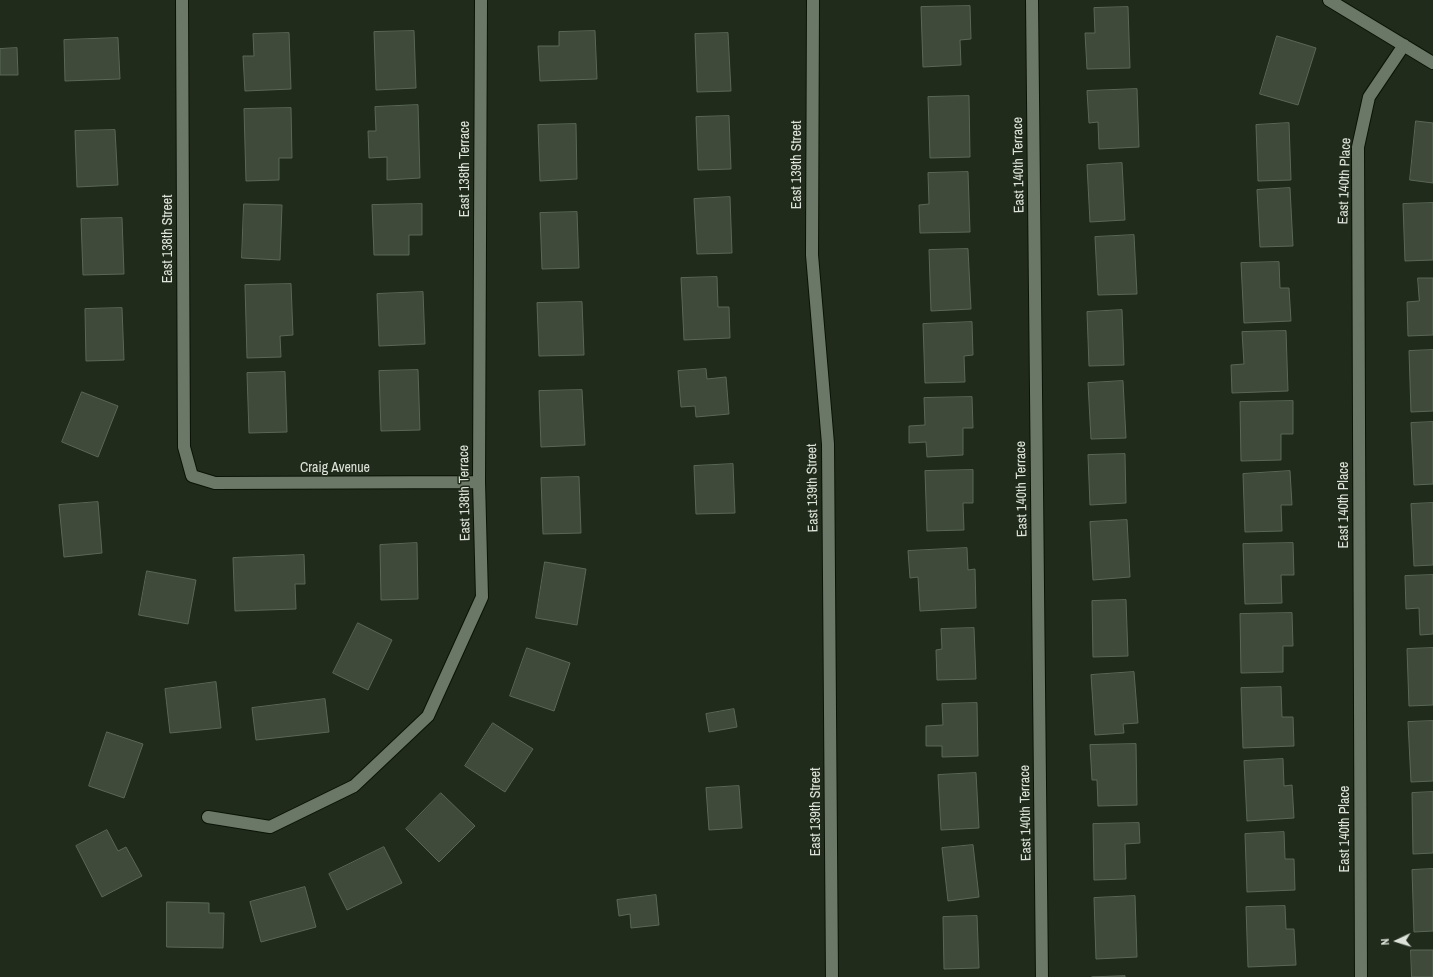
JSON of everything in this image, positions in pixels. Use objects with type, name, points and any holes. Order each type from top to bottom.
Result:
[{"type":"street","name":"East 138th Street","points":[[182,0],[184,447],[192,476]]},
{"type":"street","name":"East 138th Terrace","points":[[208,817],[270,827],[354,786],[428,716],[482,597],[479,482],[481,0]]},
{"type":"street","name":"East 139th Street","points":[[812,0],[812,255],[828,444],[832,977]]},
{"type":"street","name":"East 140th Terrace","points":[[1032,0],[1042,977]]},
{"type":"street","points":[[1329,0],[1433,62]]},
{"type":"street","name":"East 140th Place","points":[[1361,977],[1358,147],[1369,97],[1404,45]]},
{"type":"street","name":"Craig Avenue","points":[[192,476],[215,483],[479,482]]},
{"type":"building","points":[[970,6],[971,39],[960,40],[961,65],[923,67],[921,7]]},
{"type":"building","points":[[1128,7],[1130,68],[1087,69],[1085,33],[1095,33],[1094,8]]},
{"type":"building","points":[[414,31],[416,88],[376,90],[374,32]]},
{"type":"building","points":[[595,31],[597,79],[540,81],[538,46],[559,46],[559,32]]},
{"type":"building","points":[[289,33],[291,89],[245,91],[243,56],[254,56],[253,34]]},
{"type":"building","points":[[728,33],[731,91],[697,92],[695,34]]},
{"type":"building","points":[[1277,36],[1316,48],[1298,105],[1260,94]]},
{"type":"building","points":[[118,38],[120,79],[65,81],[64,40]]},
{"type":"building","points":[[17,48],[18,75],[0,75],[0,49]]},
{"type":"building","points":[[1137,89],[1139,147],[1099,149],[1098,122],[1089,123],[1087,91]]},
{"type":"building","points":[[969,96],[970,157],[930,158],[928,97]]},
{"type":"building","points":[[418,105],[420,178],[387,180],[387,157],[369,158],[368,131],[376,131],[375,107]]},
{"type":"building","points":[[291,108],[292,158],[279,158],[279,180],[246,181],[244,109]]},
{"type":"building","points":[[729,116],[731,169],[698,170],[696,117]]},
{"type":"building","points":[[1416,121],[1433,123],[1433,183],[1410,180]]},
{"type":"building","points":[[1289,123],[1291,180],[1258,181],[1256,125]]},
{"type":"building","points":[[576,124],[577,179],[540,181],[538,125]]},
{"type":"building","points":[[115,130],[118,185],[77,187],[75,131]]},
{"type":"building","points":[[1122,163],[1125,220],[1090,222],[1087,165]]},
{"type":"building","points":[[968,172],[970,232],[920,233],[919,205],[929,204],[928,173]]},
{"type":"building","points":[[1290,188],[1293,246],[1260,247],[1257,190]]},
{"type":"building","points":[[730,197],[732,253],[697,254],[694,199]]},
{"type":"building","points":[[1433,203],[1433,260],[1405,261],[1403,204]]},
{"type":"building","points":[[244,204],[282,205],[280,260],[242,258]]},
{"type":"building","points":[[422,204],[422,235],[409,235],[409,255],[374,255],[372,205]]},
{"type":"building","points":[[577,212],[579,268],[542,269],[540,213]]},
{"type":"building","points":[[122,218],[124,274],[83,275],[81,219]]},
{"type":"building","points":[[1134,235],[1137,294],[1098,295],[1095,237]]},
{"type":"building","points":[[968,249],[971,309],[931,311],[929,250]]},
{"type":"building","points":[[1279,262],[1280,288],[1289,288],[1291,321],[1244,323],[1241,263]]},
{"type":"building","points":[[717,277],[718,307],[729,307],[730,338],[684,340],[681,278]]},
{"type":"building","points":[[1418,278],[1433,278],[1433,335],[1408,336],[1407,302],[1419,301]]},
{"type":"building","points":[[291,284],[293,335],[280,336],[281,357],[247,358],[245,285]]},
{"type":"building","points":[[423,292],[425,344],[379,346],[377,294]]},
{"type":"building","points":[[582,302],[584,355],[539,356],[537,303]]},
{"type":"building","points":[[122,308],[124,360],[86,361],[85,309]]},
{"type":"building","points":[[1122,310],[1124,365],[1089,366],[1087,312]]},
{"type":"building","points":[[972,322],[973,355],[964,356],[965,382],[925,383],[923,324]]},
{"type":"building","points":[[1286,331],[1288,391],[1232,393],[1231,365],[1244,364],[1242,332]]},
{"type":"building","points":[[1433,350],[1433,411],[1411,412],[1409,351]]},
{"type":"building","points":[[706,369],[707,379],[726,377],[729,414],[696,417],[695,406],[681,407],[678,371]]},
{"type":"building","points":[[418,370],[420,430],[381,431],[379,371]]},
{"type":"building","points":[[285,372],[287,432],[249,433],[247,373]]},
{"type":"building","points":[[1123,381],[1126,438],[1091,439],[1088,383]]},
{"type":"building","points":[[582,390],[585,445],[541,447],[539,391]]},
{"type":"building","points":[[82,392],[118,406],[98,457],[62,442]]},
{"type":"building","points":[[972,397],[973,428],[963,428],[963,455],[927,457],[926,442],[909,443],[909,426],[925,425],[924,398]]},
{"type":"building","points":[[1293,401],[1293,434],[1281,434],[1281,460],[1241,461],[1240,402]]},
{"type":"building","points":[[1433,422],[1433,484],[1414,485],[1411,423]]},
{"type":"building","points":[[1125,454],[1126,503],[1090,505],[1088,455]]},
{"type":"building","points":[[733,464],[735,513],[696,514],[694,466]]},
{"type":"building","points":[[973,470],[973,503],[963,503],[964,530],[927,531],[925,471]]},
{"type":"building","points":[[1290,471],[1292,505],[1281,505],[1282,531],[1245,532],[1243,474]]},
{"type":"building","points":[[579,477],[581,533],[543,534],[541,478]]},
{"type":"building","points":[[98,502],[102,553],[64,557],[59,505]]},
{"type":"building","points":[[1433,503],[1433,565],[1414,566],[1411,504]]},
{"type":"building","points":[[1127,520],[1130,577],[1093,580],[1090,522]]},
{"type":"building","points":[[417,543],[418,599],[381,600],[380,545]]},
{"type":"building","points":[[1293,543],[1294,575],[1281,575],[1282,603],[1245,604],[1243,544]]},
{"type":"building","points":[[967,548],[968,570],[975,569],[976,608],[920,611],[918,577],[910,578],[908,551]]},
{"type":"building","points":[[304,555],[305,584],[295,584],[296,609],[235,611],[233,558]]},
{"type":"building","points":[[545,562],[586,569],[577,625],[536,618]]},
{"type":"building","points":[[147,571],[196,580],[188,624],[139,615]]},
{"type":"building","points":[[1433,575],[1433,634],[1420,635],[1419,608],[1406,609],[1405,576]]},
{"type":"building","points":[[1126,600],[1128,656],[1093,657],[1092,601]]},
{"type":"building","points":[[1292,613],[1293,646],[1283,646],[1283,672],[1241,673],[1240,614]]},
{"type":"building","points":[[358,623],[392,640],[368,690],[333,673]]},
{"type":"building","points":[[974,628],[976,679],[937,680],[936,650],[942,649],[941,629]]},
{"type":"building","points":[[527,648],[570,663],[554,711],[510,696]]},
{"type":"building","points":[[1433,648],[1433,705],[1409,706],[1407,649]]},
{"type":"building","points":[[1134,672],[1138,723],[1123,724],[1124,733],[1095,735],[1091,675]]},
{"type":"building","points":[[216,682],[221,728],[170,733],[165,689]]},
{"type":"building","points":[[1281,687],[1282,717],[1293,717],[1294,746],[1243,748],[1241,688]]},
{"type":"building","points":[[325,699],[329,732],[256,740],[252,708]]},
{"type":"building","points":[[977,703],[978,756],[942,757],[942,746],[926,746],[926,726],[943,725],[942,704]]},
{"type":"building","points":[[734,709],[737,727],[709,732],[706,714]]},
{"type":"building","points":[[1433,721],[1433,781],[1411,782],[1408,722]]},
{"type":"building","points":[[493,723],[533,749],[505,792],[465,766]]},
{"type":"building","points":[[107,732],[143,744],[124,798],[89,786]]},
{"type":"building","points":[[1136,744],[1137,805],[1098,806],[1097,780],[1092,780],[1090,745]]},
{"type":"building","points":[[1283,759],[1284,786],[1292,785],[1294,818],[1247,821],[1244,761]]},
{"type":"building","points":[[976,773],[979,828],[941,830],[938,775]]},
{"type":"building","points":[[739,786],[742,828],[709,830],[706,788]]},
{"type":"building","points":[[1433,792],[1433,853],[1413,854],[1412,793]]},
{"type":"building","points":[[441,793],[475,826],[439,862],[406,829]]},
{"type":"building","points":[[1139,823],[1140,843],[1125,844],[1126,879],[1094,880],[1093,824]]},
{"type":"building","points":[[107,830],[118,851],[126,847],[142,876],[102,897],[76,846]]},
{"type":"building","points":[[1284,832],[1285,859],[1294,859],[1295,890],[1247,892],[1245,834]]},
{"type":"building","points":[[973,845],[979,897],[948,901],[942,848]]},
{"type":"building","points":[[384,847],[402,883],[347,910],[329,874]]},
{"type":"building","points":[[1433,869],[1433,931],[1414,932],[1412,870]]},
{"type":"building","points":[[305,887],[316,927],[261,942],[250,902]]},
{"type":"building","points":[[656,895],[659,925],[631,928],[630,914],[619,916],[617,900]]},
{"type":"building","points":[[1135,896],[1137,957],[1096,959],[1094,898]]},
{"type":"building","points":[[167,902],[209,903],[209,913],[224,913],[223,948],[167,947]]},
{"type":"building","points":[[1285,906],[1286,929],[1294,929],[1296,965],[1248,967],[1246,907]]},
{"type":"building","points":[[977,916],[979,968],[944,969],[943,917]]},
{"type":"building","points":[[1411,950],[1433,950],[1433,977],[1412,977]]},
{"type":"building","points":[[1125,976],[1125,977],[1092,977]]}]
